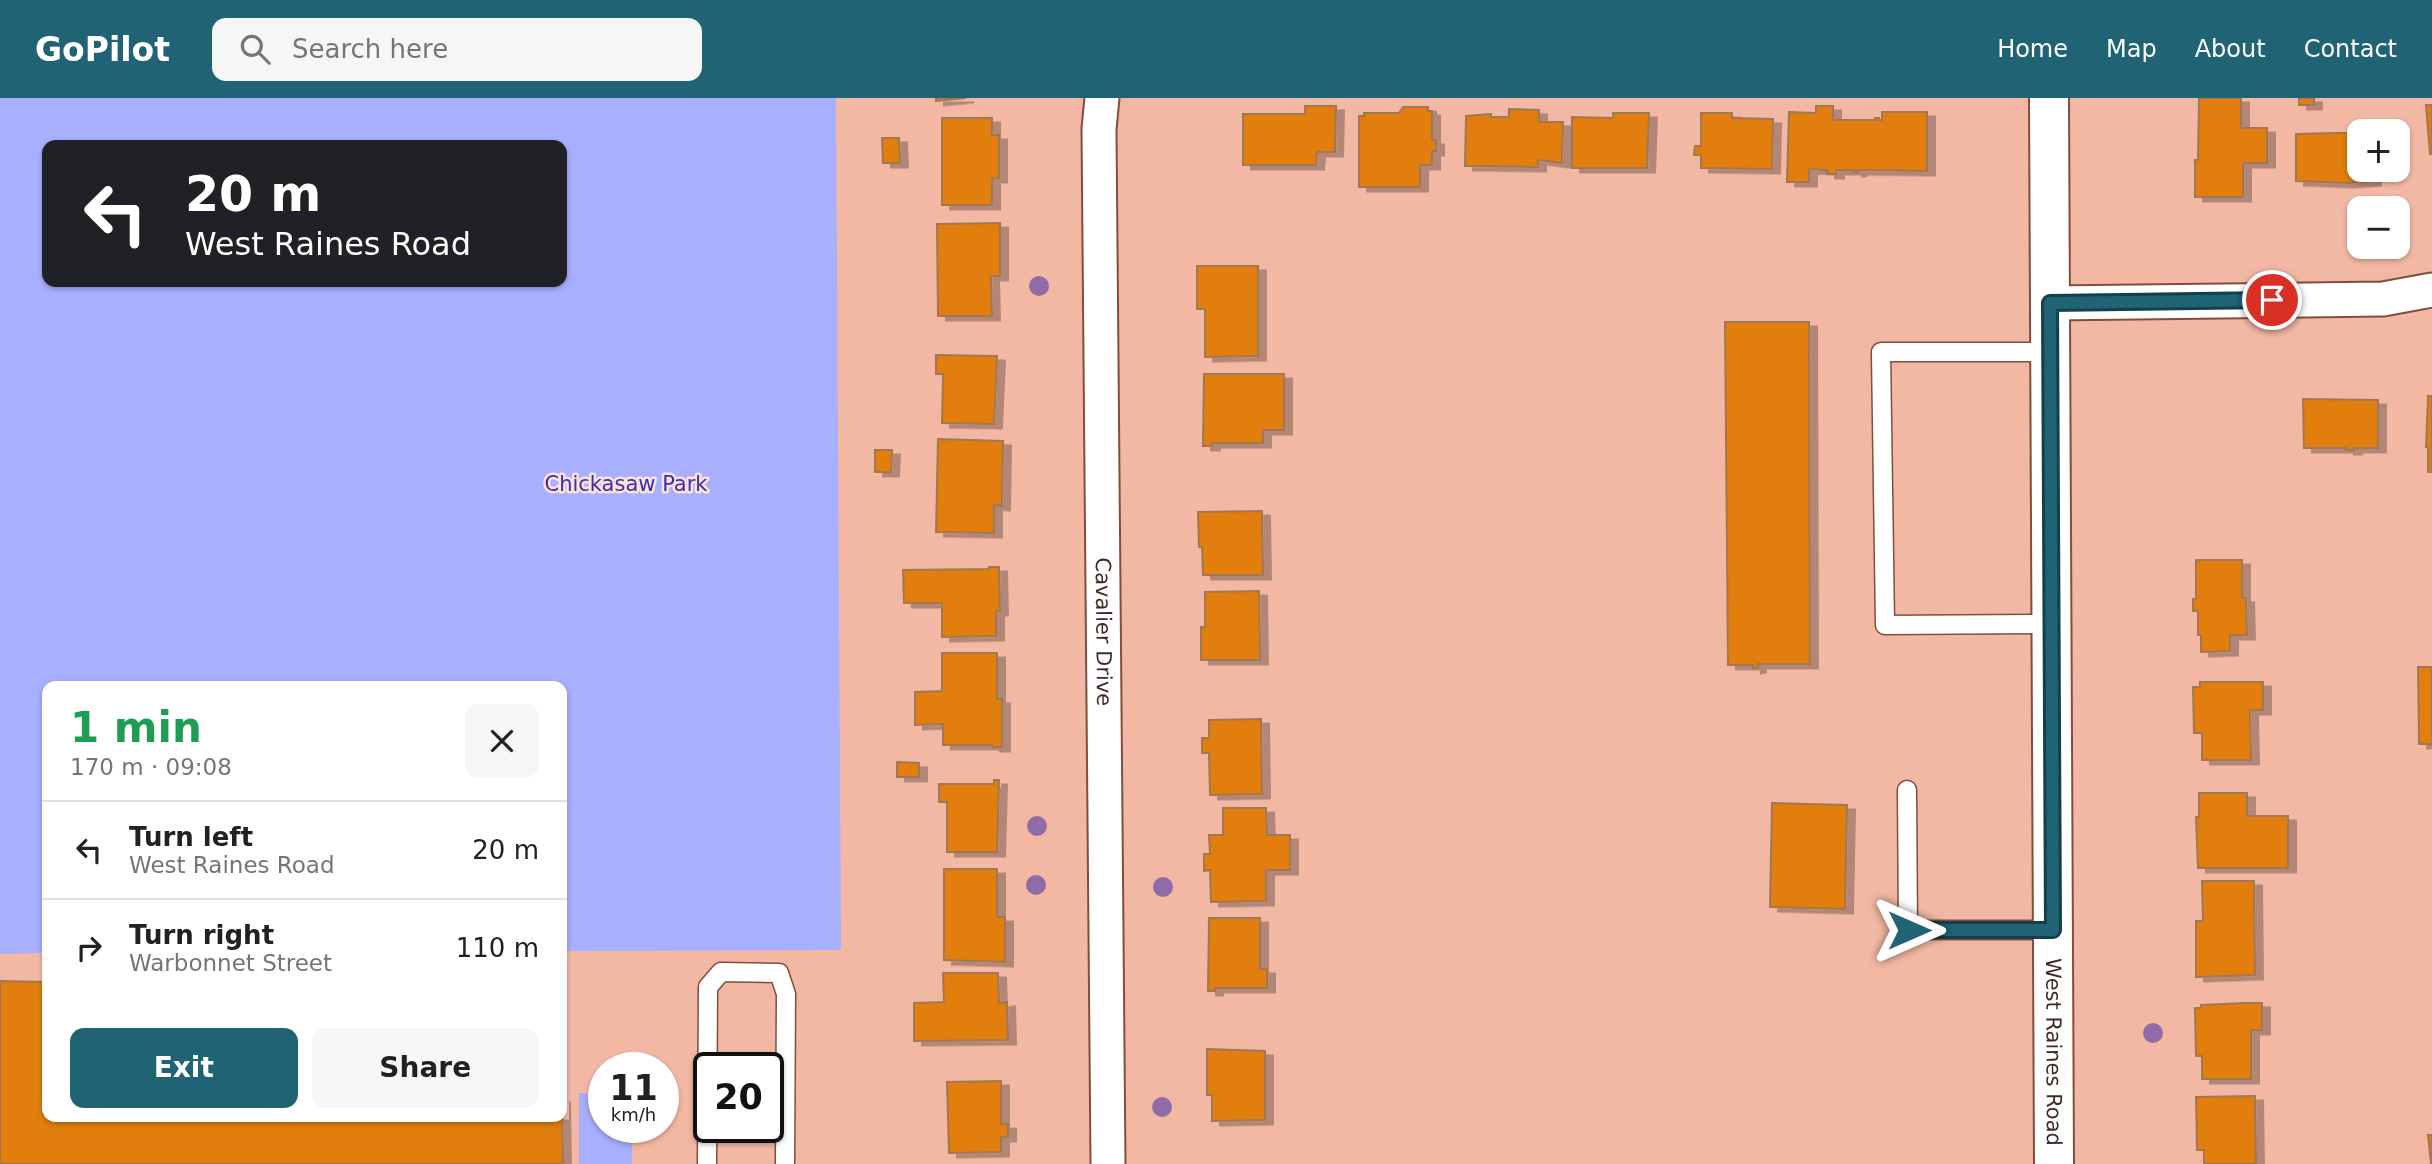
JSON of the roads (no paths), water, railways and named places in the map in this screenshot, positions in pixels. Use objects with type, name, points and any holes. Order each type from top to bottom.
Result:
[{"type":"main road","name":"West Raines Road","points":[[2049,98],[2054,1164]]},
{"type":"street","name":"Cavalier Drive","points":[[1102,98],[1099,129],[1108,1164]]},
{"type":"street","points":[[2050,303],[2384,299],[2432,290]]},
{"type":"lane","points":[[2050,352],[1881,352],[1885,625],[2051,625]]},
{"type":"lane","points":[[1907,790],[1909,930],[2053,930]]},
{"type":"lane","points":[[707,1164],[708,987],[721,972],[779,973],[786,994],[785,1164]]},
{"type":"park label","name":"Chickasaw Park","points":[[626,484]]}]
